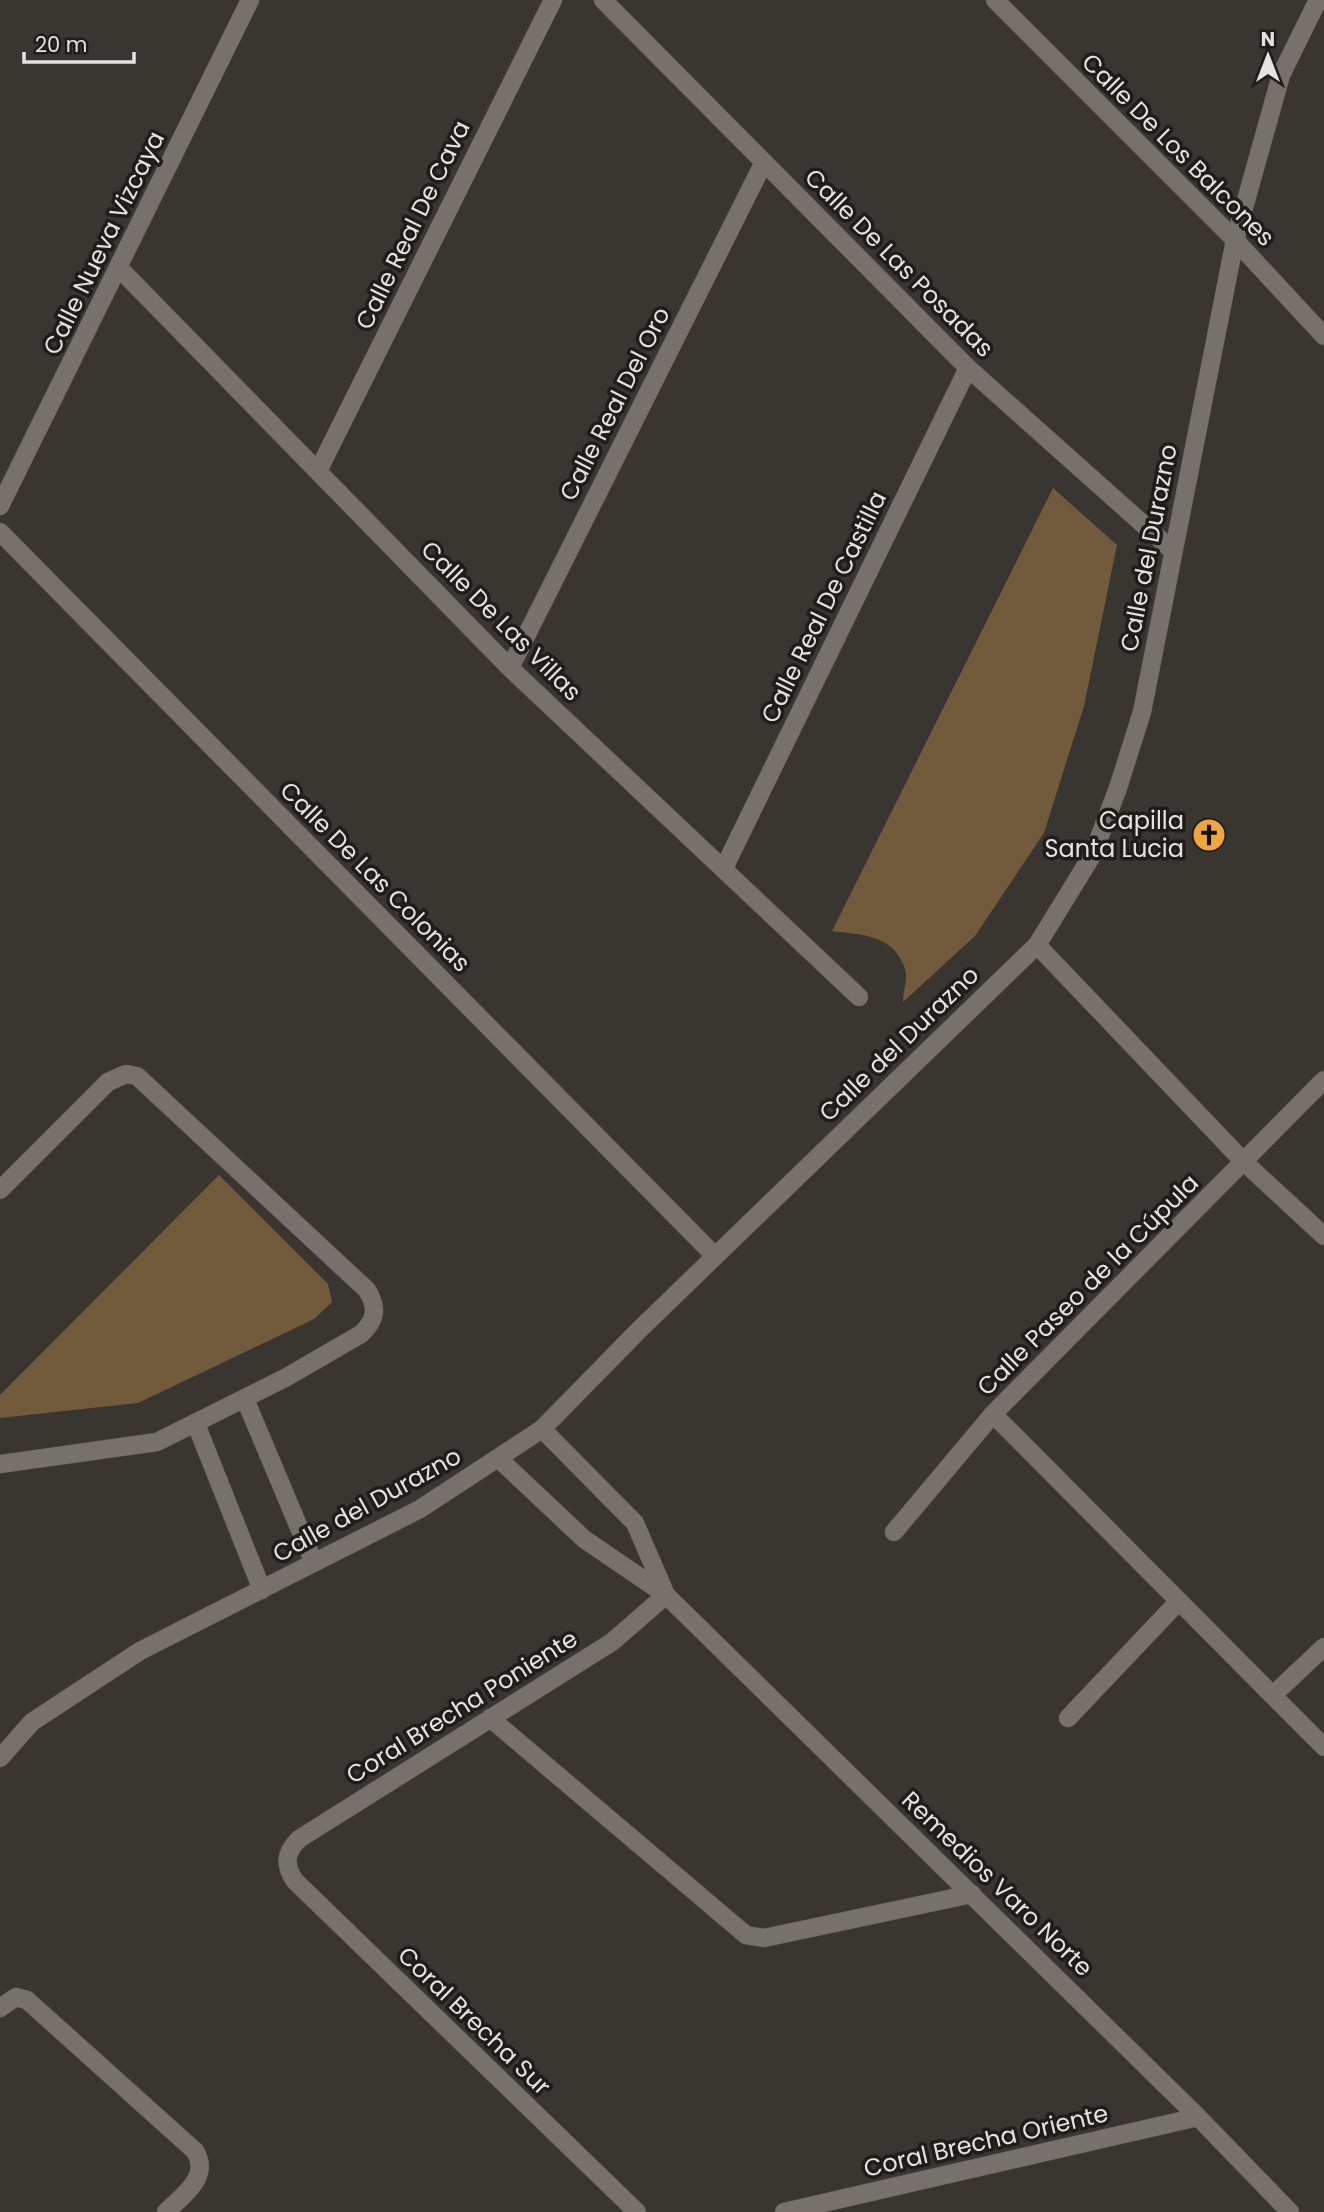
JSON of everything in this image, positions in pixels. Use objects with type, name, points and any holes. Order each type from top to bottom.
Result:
[{"type":"street","name":"Calle Nueva Vizcaya","points":[[0,506],[120,269],[250,0]]},
{"type":"street","name":"Calle Real De Cava","points":[[318,471],[552,0]]},
{"type":"street","name":"Calle De Las Posadas","points":[[603,0],[968,368],[1172,550]]},
{"type":"street","name":"Calle De Los Balcones","points":[[995,0],[1235,240],[1324,336]]},
{"type":"street","name":"Calle del Durazno","points":[[2,1751],[32,1722],[140,1651],[420,1510],[542,1429],[715,1256],[1037,945],[1093,854],[1118,788],[1142,712],[1235,240],[1281,75],[1318,0]]},
{"type":"street","name":"Calle Real Del Oro","points":[[510,668],[764,162]]},
{"type":"street","name":"Calle De Las Villas","points":[[120,269],[510,668],[859,997]]},
{"type":"street","name":"Calle Real De Castilla","points":[[724,867],[968,368]]},
{"type":"street","name":"Calle De Las Colonias","points":[[0,532],[715,1256]]},
{"type":"street","points":[[1037,945],[1244,1162],[1324,1236]]},
{"type":"street","points":[[0,1190],[108,1082],[126,1074],[146,1082],[367,1290],[373,1301],[375,1314],[370,1326],[360,1334],[245,1399],[157,1442],[0,1464]]},
{"type":"street","name":"Calle Paseo de la Cúpula","points":[[894,1532],[993,1414],[1324,1080]]},
{"type":"street","points":[[245,1399],[314,1563]]},
{"type":"street","points":[[993,1414],[1324,1747]]},
{"type":"street","points":[[196,1424],[262,1590]]},
{"type":"street","name":"Remedios Varo Norte","points":[[542,1429],[635,1523],[666,1595]]},
{"type":"street","name":"Remedios Varo Norte","points":[[499,1458],[584,1539],[666,1595],[1198,2117],[1290,2212]]},
{"type":"street","name":"Coral Brecha Poniente","points":[[286,1859],[290,1847],[299,1839],[612,1642],[666,1595]]},
{"type":"street","points":[[1068,1718],[1178,1602]]},
{"type":"street","points":[[1273,1695],[1324,1647]]},
{"type":"street","points":[[490,1718],[746,1936],[764,1938],[972,1894]]},
{"type":"street","name":"Coral Brecha Sur","points":[[286,1859],[288,1871],[295,1881],[637,2212]]},
{"type":"street","points":[[0,2008],[16,1997],[27,2000],[195,2151],[202,2168],[193,2184],[166,2212]]},
{"type":"street","name":"Coral Brecha Oriente","points":[[784,2212],[1198,2117]]},
{"type":"shaded area","points":[[1053,488],[1117,545],[1084,706],[1044,833],[975,936],[903,1002],[906,973],[900,957],[893,949],[875,938],[832,931]]},
{"type":"shaded area","points":[[219,1175],[328,1284],[332,1302],[314,1319],[138,1403],[0,1418],[0,1395]]},
{"type":"place","name":"Capilla Santa Lucia","points":[[1209,835]]}]
